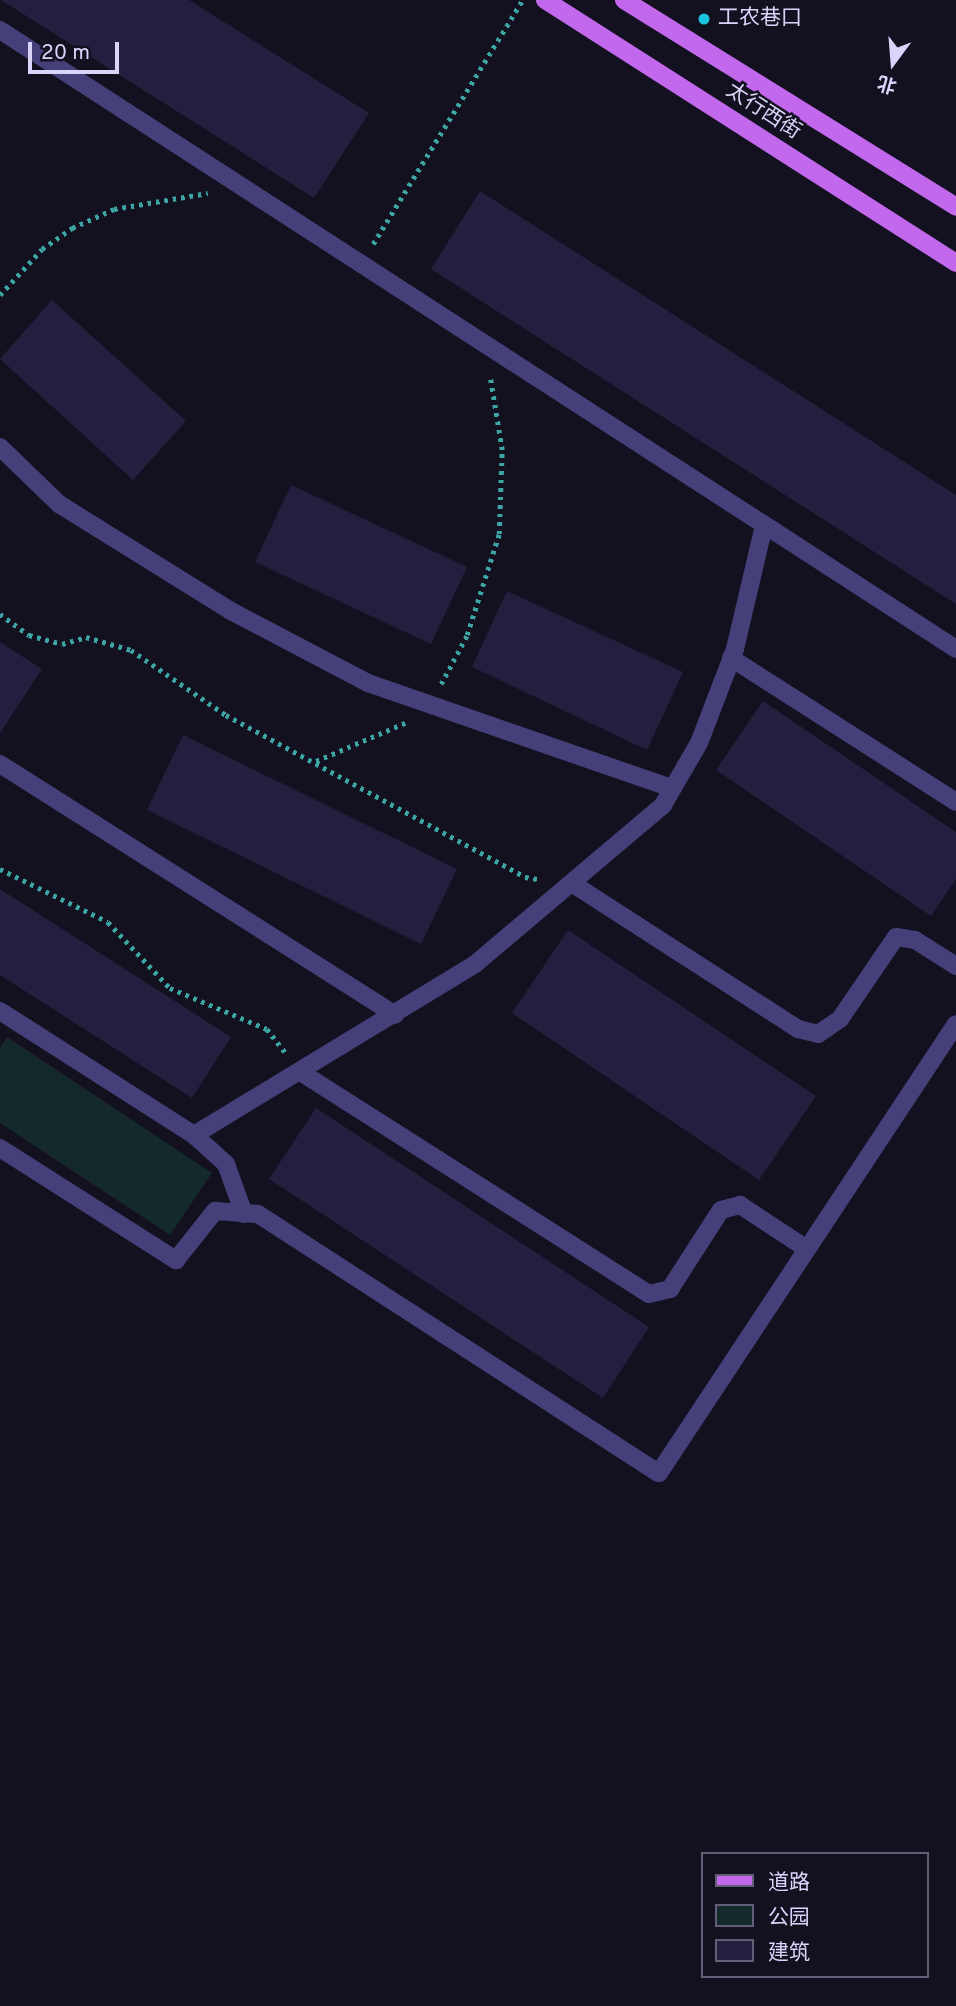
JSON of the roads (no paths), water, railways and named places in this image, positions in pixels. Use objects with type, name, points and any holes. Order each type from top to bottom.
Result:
[{"type":"main road","name":"太行西街","points":[[624,0],[956,207]]},
{"type":"main road","name":"太行西街","points":[[550,1],[956,263]]},
{"type":"street","points":[[0,30],[956,649]]},
{"type":"street","points":[[0,447],[59,504],[229,610],[368,683],[672,788]]},
{"type":"street","points":[[194,1135],[302,1073],[474,965],[645,822],[672,788],[698,743],[731,658],[764,525]]},
{"type":"street","points":[[731,658],[956,802]]},
{"type":"street","points":[[0,764],[395,1014]]},
{"type":"street","points":[[573,884],[797,1029],[818,1034],[840,1019],[896,937],[915,940],[956,966]]},
{"type":"street","points":[[0,1011],[194,1135],[226,1164],[244,1214]]},
{"type":"street","points":[[0,1147],[176,1260],[215,1211],[258,1214],[659,1473],[956,1024]]},
{"type":"street","points":[[302,1073],[649,1294],[670,1289],[721,1210],[740,1205],[807,1249]]},
{"type":"place","name":"工农巷口","points":[[704,19]]}]
